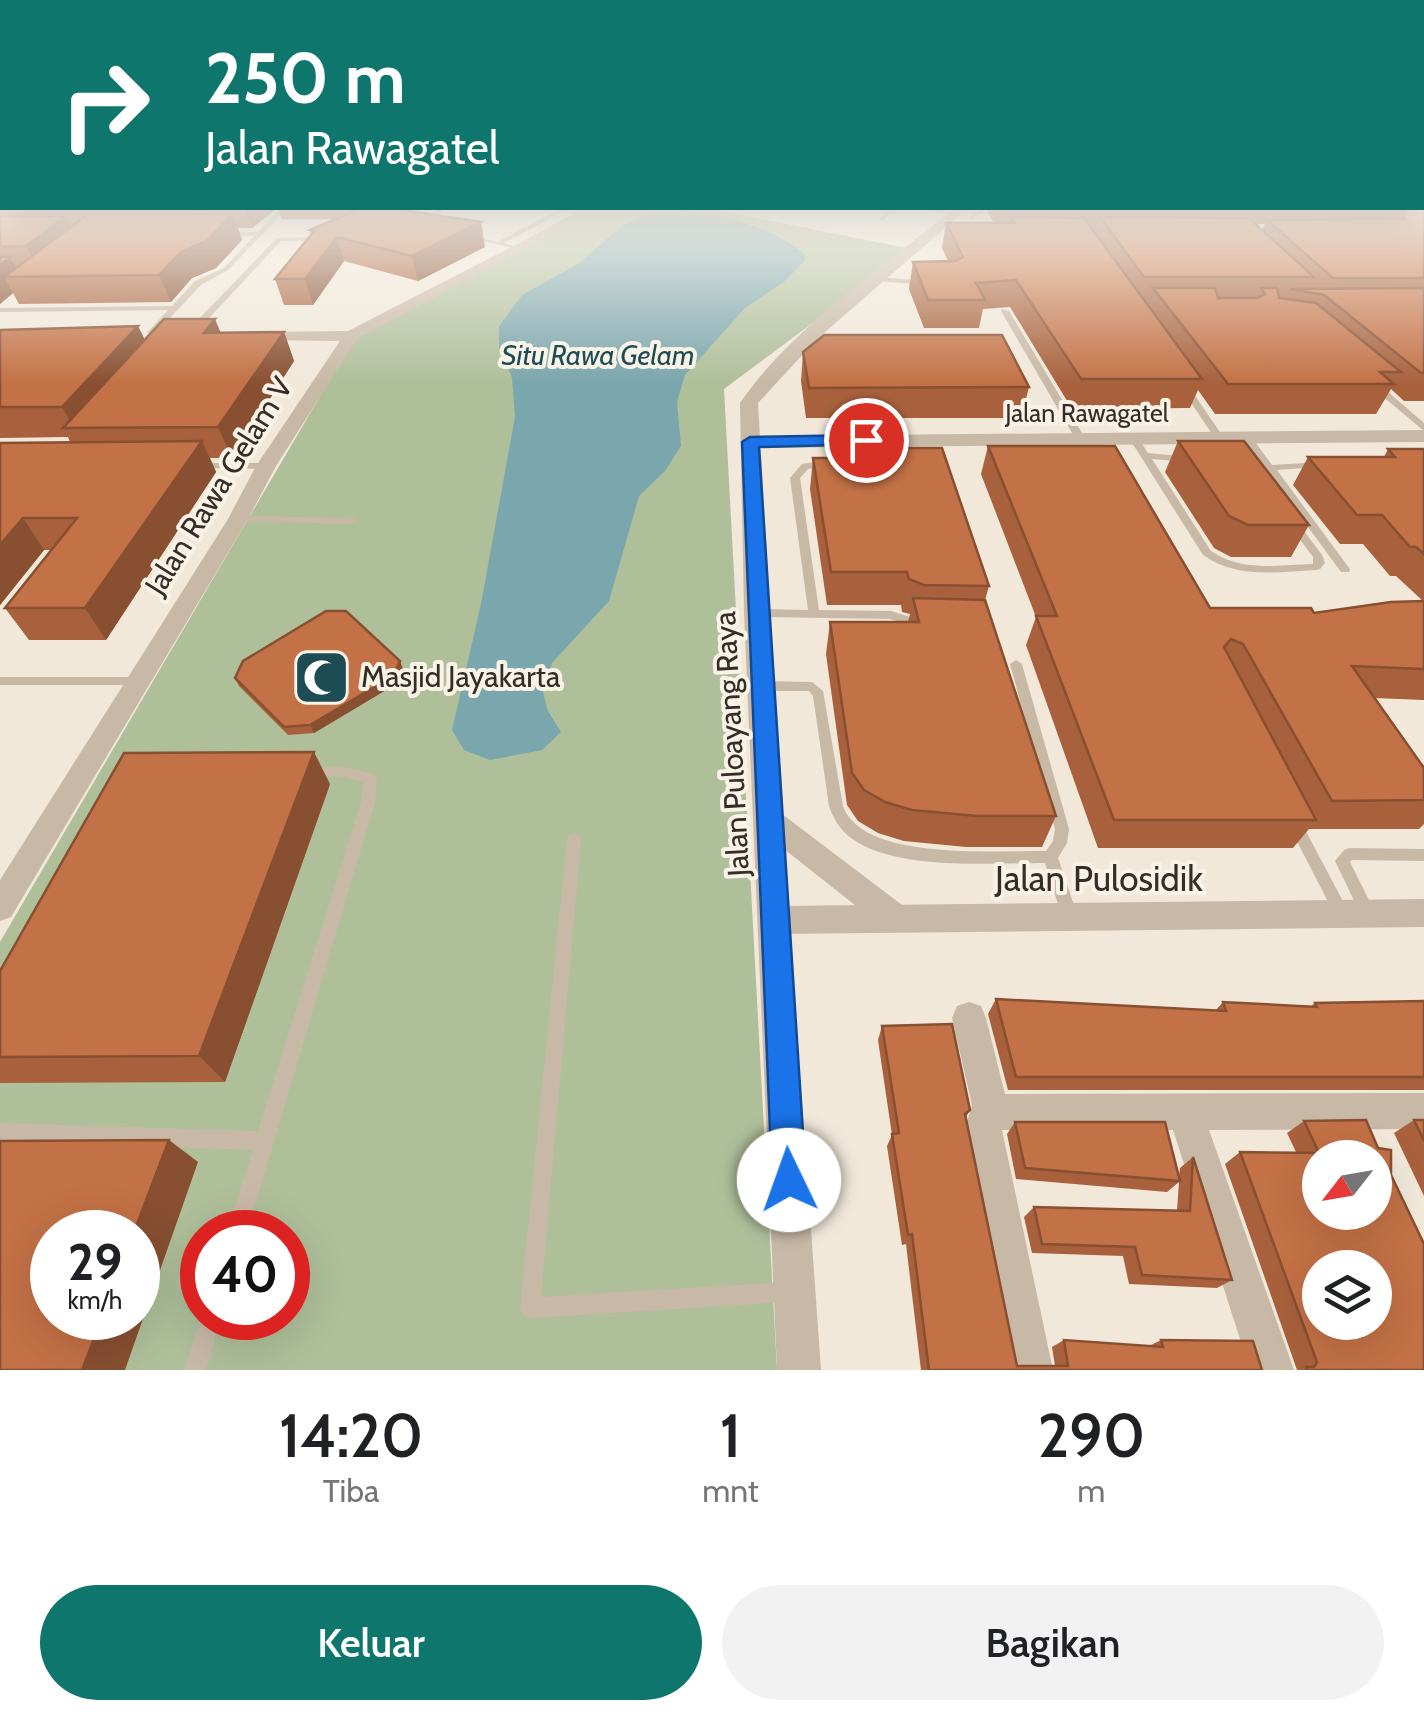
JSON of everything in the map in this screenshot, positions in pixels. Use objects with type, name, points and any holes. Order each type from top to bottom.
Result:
[{"type":"street","name":"Jalan Rawa Gelam V","points":[[0,907],[238,519],[266,466],[351,336],[500,256]]},
{"type":"street","name":"Jalan Puloayang Raya","points":[[800,1370],[748,414],[752,394],[802,354],[878,279],[908,256]]},
{"type":"street","points":[[132,334],[206,334]]},
{"type":"street","points":[[224,334],[351,336]]},
{"type":"street","name":"Jalan Rawagatel","points":[[750,442],[936,446],[1080,438],[1424,436]]},
{"type":"street","points":[[768,820],[894,918]]},
{"type":"street","name":"Jalan Pulosidik","points":[[775,920],[1424,913]]},
{"type":"street","points":[[968,1018],[992,1112]]},
{"type":"street","points":[[1030,1370],[983,1128],[986,1116],[992,1112],[1185,1112],[1365,1125],[1424,1111]]},
{"type":"street","points":[[1185,1112],[1272,1370]]},
{"type":"lane","points":[[151,334],[198,283],[219,276],[239,256]]},
{"type":"lane","points":[[188,334],[262,256]]},
{"type":"lane","points":[[878,279],[934,282]]},
{"type":"lane","points":[[0,310],[14,299]]},
{"type":"lane","points":[[0,310],[172,308]]},
{"type":"lane","points":[[1005,312],[1080,438]]},
{"type":"lane","points":[[1181,381],[1220,438]]},
{"type":"lane","points":[[1372,383],[1424,428]]},
{"type":"lane","points":[[1134,438],[1208,553],[1220,562],[1250,567],[1316,567],[1320,563],[1318,557],[1286,514]]},
{"type":"lane","points":[[1247,438],[1345,570]]},
{"type":"lane","points":[[1145,456],[1196,459]]},
{"type":"lane","points":[[814,614],[797,472],[813,463],[849,463]]},
{"type":"lane","points":[[1270,468],[1337,463]]},
{"type":"lane","points":[[180,466],[266,466]]},
{"type":"lane","points":[[238,519],[352,521]]},
{"type":"lane","points":[[756,614],[891,615],[914,625],[931,625]]},
{"type":"lane","points":[[1016,664],[1062,829],[1060,843],[1050,857]]},
{"type":"lane","points":[[0,681],[136,681]]},
{"type":"lane","points":[[761,686],[812,687],[820,694],[840,816],[862,840],[894,852],[1050,857]]},
{"type":"lane","points":[[244,1210],[368,802],[370,778],[344,772],[285,772]]},
{"type":"lane","points":[[1288,811],[1355,914]]},
{"type":"lane","points":[[574,839],[530,1308],[795,1292]]},
{"type":"lane","points":[[1355,914],[1342,862],[1349,854],[1424,854]]},
{"type":"lane","points":[[1050,857],[1070,917]]},
{"type":"lane","points":[[0,1132],[266,1141]]},
{"type":"lane","points":[[195,1370],[204,1340]]},
{"type":"green space","points":[[497,256],[903,256],[724,389],[777,1370],[0,1370],[0,942],[356,335]]},
{"type":"water","name":"Situ Rawa Gelam","points":[[587,256],[804,256],[805,260],[785,281],[745,308],[685,375],[677,402],[681,446],[665,471],[639,496],[609,601],[552,663],[542,689],[548,711],[561,732],[542,750],[490,760],[464,750],[452,730],[481,604],[515,417],[512,378],[499,347],[499,326],[522,295]]},
{"type":"building","points":[[32,256],[177,256],[159,275],[4,277]]},
{"type":"building","points":[[294,256],[323,256],[305,279],[275,279]]},
{"type":"building","points":[[1112,256],[1202,379],[1081,379],[1016,280],[976,283],[985,300],[928,300],[913,262],[955,261],[963,257]]},
{"type":"building","points":[[1129,256],[1291,256],[1314,277],[1144,277]]},
{"type":"building","points":[[1308,256],[1424,256],[1424,278],[1333,278]]},
{"type":"building","points":[[1153,288],[1215,288],[1218,298],[1257,298],[1265,294],[1261,288],[1277,288],[1279,298],[1316,303],[1401,372],[1380,372],[1394,384],[1228,384]]},
{"type":"building","points":[[1424,288],[1424,373],[1324,295],[1290,289]]},
{"type":"building","points":[[164,319],[215,319],[204,333],[284,332],[218,427],[63,428]]},
{"type":"building","points":[[138,326],[62,407],[0,407],[0,330]]},
{"type":"building","points":[[824,335],[1002,335],[1029,387],[809,388],[803,352]]},
{"type":"building","points":[[845,439],[879,439],[881,448],[942,448],[989,586],[924,585],[909,579],[907,572],[831,572],[813,458],[830,458],[847,448]]},
{"type":"building","points":[[202,441],[85,608],[5,608],[77,518],[23,518],[0,545],[0,443]]},
{"type":"building","points":[[1178,441],[1244,441],[1309,525],[1248,525],[1229,516]]},
{"type":"building","points":[[988,446],[1115,446],[1210,608],[1311,608],[1314,613],[1424,601],[1424,669],[1352,666],[1424,768],[1424,800],[1332,801],[1243,644],[1231,639],[1224,647],[1316,820],[1114,820],[1036,616],[1057,616]]},
{"type":"building","points":[[1388,449],[1424,449],[1424,554],[1410,547],[1382,515],[1357,515],[1308,457],[1395,457]]},
{"type":"building","points":[[913,598],[985,600],[1056,816],[977,816],[912,810],[864,790],[852,773],[830,622],[919,622]]},
{"type":"building","name":"Masjid Jayakarta","points":[[326,611],[346,611],[400,661],[393,676],[310,725],[284,727],[235,678],[243,661]]},
{"type":"building","points":[[314,752],[199,1056],[0,1057],[0,971],[124,753]]},
{"type":"building","points":[[996,999],[1226,1011],[1223,1002],[1317,1007],[1315,1003],[1424,1001],[1424,1077],[1016,1077]]},
{"type":"building","points":[[952,1024],[970,1110],[965,1114],[1017,1366],[1068,1366],[1064,1340],[1163,1347],[1161,1340],[1253,1341],[1262,1370],[929,1370],[912,1234],[908,1235],[892,1134],[899,1133],[882,1026]]},
{"type":"building","points":[[1366,1120],[1375,1140],[1313,1140],[1304,1121]]},
{"type":"building","points":[[1414,1120],[1424,1120],[1424,1141]]},
{"type":"building","points":[[1015,1122],[1165,1122],[1180,1181],[1025,1168]]},
{"type":"building","points":[[169,1140],[142,1210],[30,1210],[30,1340],[94,1340],[82,1370],[0,1370],[0,1141]]},
{"type":"building","points":[[1240,1152],[1302,1153],[1302,1230],[1392,1230],[1392,1177],[1424,1244],[1424,1370],[1307,1370],[1317,1362],[1309,1340],[1392,1340],[1392,1250],[1302,1250],[1302,1321]]},
{"type":"building","points":[[1193,1157],[1232,1280],[1142,1275],[1135,1247],[1042,1244],[1034,1207],[1190,1211]]},
{"type":"place","name":"Masjid Jayakarta","points":[[322,677]]},
{"type":"route","points":[[789,1180],[756,614],[750,442],[866,440]]}]
